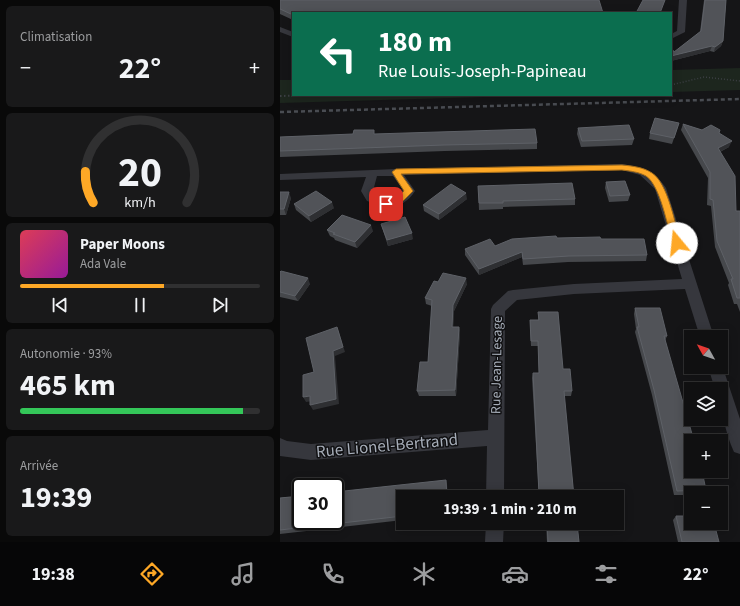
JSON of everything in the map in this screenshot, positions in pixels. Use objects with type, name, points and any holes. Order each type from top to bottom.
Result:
[{"type":"street","points":[[672,36],[681,32],[683,0]]},
{"type":"street","points":[[280,29],[292,35]]},
{"type":"street","points":[[280,177],[396,172],[622,167],[638,170],[650,175],[660,188],[705,330]]},
{"type":"street","points":[[373,173],[367,191],[371,198],[386,204],[397,202],[409,191],[396,172]]},
{"type":"street","name":"Rue Jean-Lesage","points":[[495,490],[498,308],[513,295],[574,289],[689,284]]},
{"type":"street","points":[[718,374],[740,446]]},
{"type":"street","name":"Rue Lionel-Bertrand","points":[[280,446],[284,449],[310,452],[496,437]]},
{"type":"street","points":[[494,542],[495,530]]},
{"type":"path","points":[[672,85],[704,77],[740,81]]},
{"type":"path","points":[[280,96],[292,96]]},
{"type":"shaded area","points":[[740,68],[740,90],[672,92],[672,70]]},
{"type":"shaded area","points":[[280,80],[292,80],[292,96],[519,96],[280,103]]},
{"type":"building","points":[[280,0],[599,0],[603,12],[292,12],[292,15],[280,9]]},
{"type":"building","points":[[643,0],[665,0],[660,12],[637,12]]},
{"type":"building","points":[[705,0],[726,0],[723,41],[715,47],[712,46],[672,56],[672,49],[674,52],[701,31]]},
{"type":"building","points":[[655,118],[679,123],[674,138],[650,133]]},
{"type":"building","points":[[683,124],[702,130],[711,125],[720,130],[719,133],[732,141],[718,148],[735,176],[736,211],[740,211],[740,298],[737,298],[731,279],[733,279],[717,241],[713,200],[710,199],[710,172]]},
{"type":"building","points":[[629,125],[634,139],[582,141],[578,128]]},
{"type":"building","points":[[535,129],[537,143],[280,151],[280,137],[353,134],[354,130],[374,130],[374,134]]},
{"type":"building","points":[[625,181],[630,195],[610,196],[606,182]]},
{"type":"building","points":[[572,183],[575,199],[479,203],[478,186]]},
{"type":"building","points":[[451,184],[466,193],[439,214],[423,205]]},
{"type":"building","points":[[316,191],[332,202],[309,216],[294,204]]},
{"type":"building","points":[[280,192],[289,192],[284,209],[280,209]]},
{"type":"building","points":[[342,215],[371,225],[355,242],[333,234],[335,233],[327,230]]},
{"type":"building","points":[[405,217],[412,233],[387,240],[381,224]]},
{"type":"building","points":[[556,236],[557,238],[600,237],[601,239],[644,239],[647,255],[569,256],[523,259],[522,252],[479,269],[465,249],[490,239],[495,246],[512,239]]},
{"type":"building","points":[[281,271],[308,278],[295,296],[280,292]]},
{"type":"building","points":[[443,273],[466,278],[453,305],[452,327],[459,327],[455,390],[417,391],[420,362],[428,362],[432,300],[425,298],[434,281],[438,282]]},
{"type":"building","points":[[635,308],[660,308],[667,336],[664,336],[684,406],[684,426],[690,426],[692,434],[684,434],[684,478],[703,478],[705,486],[684,486],[684,491],[677,491],[654,390],[637,327],[639,327]]},
{"type":"building","points":[[538,312],[558,312],[563,369],[570,369],[572,391],[564,391],[573,490],[539,490],[533,373],[539,373],[538,341],[531,341],[530,320],[539,320]]},
{"type":"building","points":[[337,327],[343,347],[333,351],[336,399],[310,405],[310,396],[303,397],[303,375],[314,372],[306,338]]},
{"type":"building","points":[[446,480],[447,490],[396,490],[396,517],[344,523],[344,491]]},
{"type":"building","points":[[292,497],[292,529],[280,530],[280,498]]},
{"type":"building","points":[[676,516],[684,516],[684,530],[716,530],[719,542],[682,542]]},
{"type":"building","points":[[547,530],[578,530],[579,542],[548,542]]},
{"type":"railway","points":[[280,112],[740,99]]},
{"type":"route","points":[[386,204],[397,202],[409,191],[396,172],[622,167],[638,170],[650,175],[660,188],[677,243]]}]
